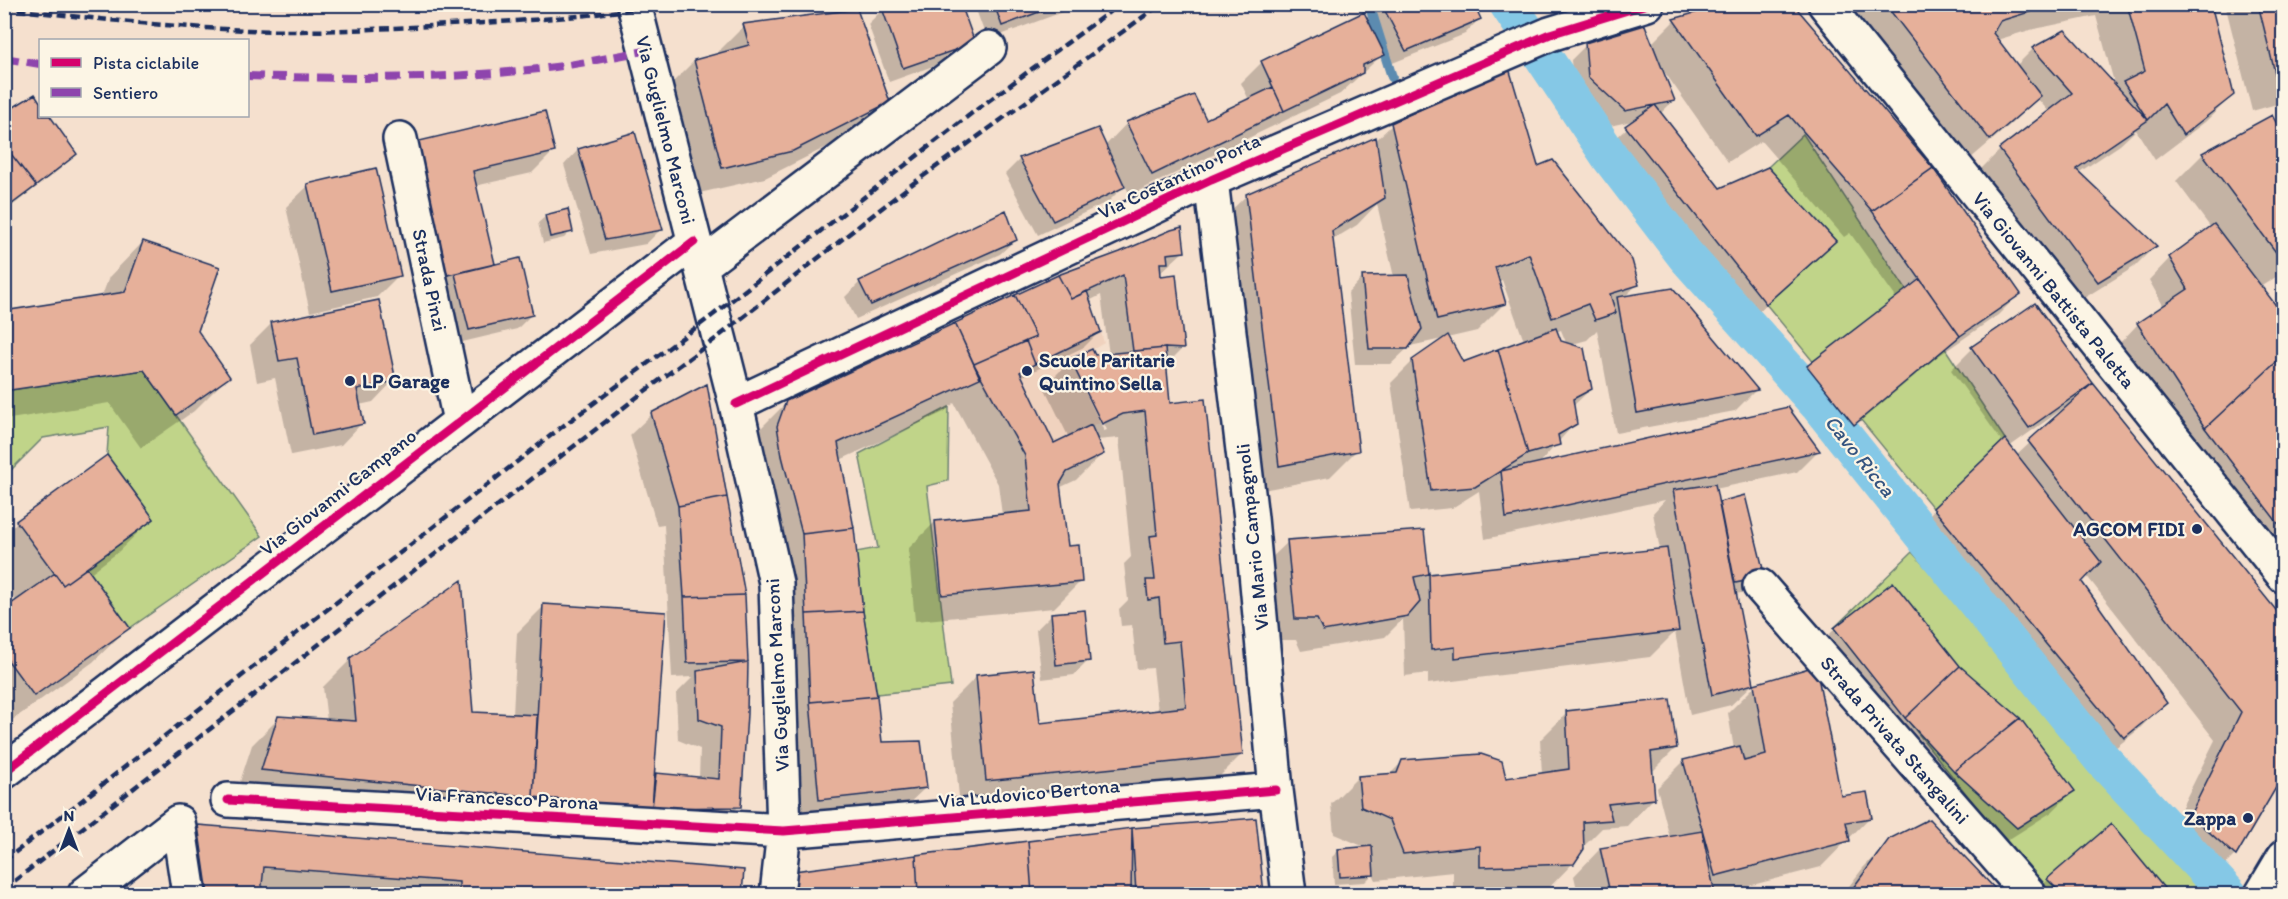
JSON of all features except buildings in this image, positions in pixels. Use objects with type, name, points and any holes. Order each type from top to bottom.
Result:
[{"type":"street","name":"Via Guglielmo Marconi","points":[[634,4],[736,404],[776,583],[784,831],[777,894]]},
{"type":"street","name":"Via Costantino Porta","points":[[736,404],[1211,180],[1550,34],[1647,4]]},
{"type":"street","name":"Via Giovanni Battista Paletta","points":[[1825,4],[2283,576]]},
{"type":"street","name":"Via Giovanni Campano","points":[[8,763],[460,421],[989,48]]},
{"type":"street","name":"Strada Pinzi","points":[[400,139],[460,421]]},
{"type":"street","name":"Via Mario Campagnoli","points":[[1211,180],[1251,518],[1276,790],[1289,894]]},
{"type":"street","name":"Strada Privata Stangalini","points":[[1760,586],[2029,894]]},
{"type":"street","name":"Via Ludovico Bertona","points":[[784,831],[1276,790]]},
{"type":"street","name":"Via Francesco Parona","points":[[228,800],[784,831]]},
{"type":"street","points":[[85,894],[178,822],[189,894]]},
{"type":"street","points":[[2262,894],[2283,857]]},
{"type":"shaded area","name":"Scuole Paritarie Quintino Sella","points":[[1058,275],[1071,299],[1087,291],[1101,332],[1104,343],[1073,361],[1103,423],[1091,425],[1025,457],[980,378],[955,323]]},
{"type":"green space","points":[[1803,134],[2005,439],[1933,508],[1766,304],[1836,241],[1768,167]]},
{"type":"green space","points":[[144,370],[262,536],[130,628],[87,568],[154,519],[107,455],[109,427],[43,438],[5,476],[5,391]]},
{"type":"green space","points":[[949,407],[948,481],[927,486],[951,686],[877,694],[856,552],[878,548],[859,454]]},
{"type":"green space","points":[[1912,552],[2215,887],[2211,894],[2046,894],[1834,628]]},
{"type":"waterway","points":[[1369,4],[1392,77]]},
{"type":"waterway","name":"Cavo Ricca","points":[[1508,4],[1610,157],[1685,255],[1818,404],[2102,759],[2228,894]]},
{"type":"railway","points":[[4,8],[187,27],[303,31],[539,19],[612,12],[660,4]]},
{"type":"railway","points":[[4,861],[563,426],[713,315],[972,113],[1120,4]]},
{"type":"railway","points":[[4,889],[911,185],[1161,4]]},
{"type":"marked path","points":[[249,76],[363,78],[478,74],[578,64],[645,51]]},
{"type":"marked path","points":[[4,58],[39,64]]},
{"type":"cycle path","points":[[736,404],[1211,180],[1550,34],[1647,4]]},
{"type":"cycle path","points":[[4,772],[694,242]]},
{"type":"cycle path","points":[[228,800],[784,831],[1276,790]]},
{"type":"place","name":"Scuole Paritarie Quintino Sella","points":[[1027,371]]},
{"type":"place","name":"LP Garage","points":[[350,381]]},
{"type":"place","name":"AGCOM FIDI","points":[[2197,529]]},
{"type":"place","name":"Zappa","points":[[2248,818]]}]
